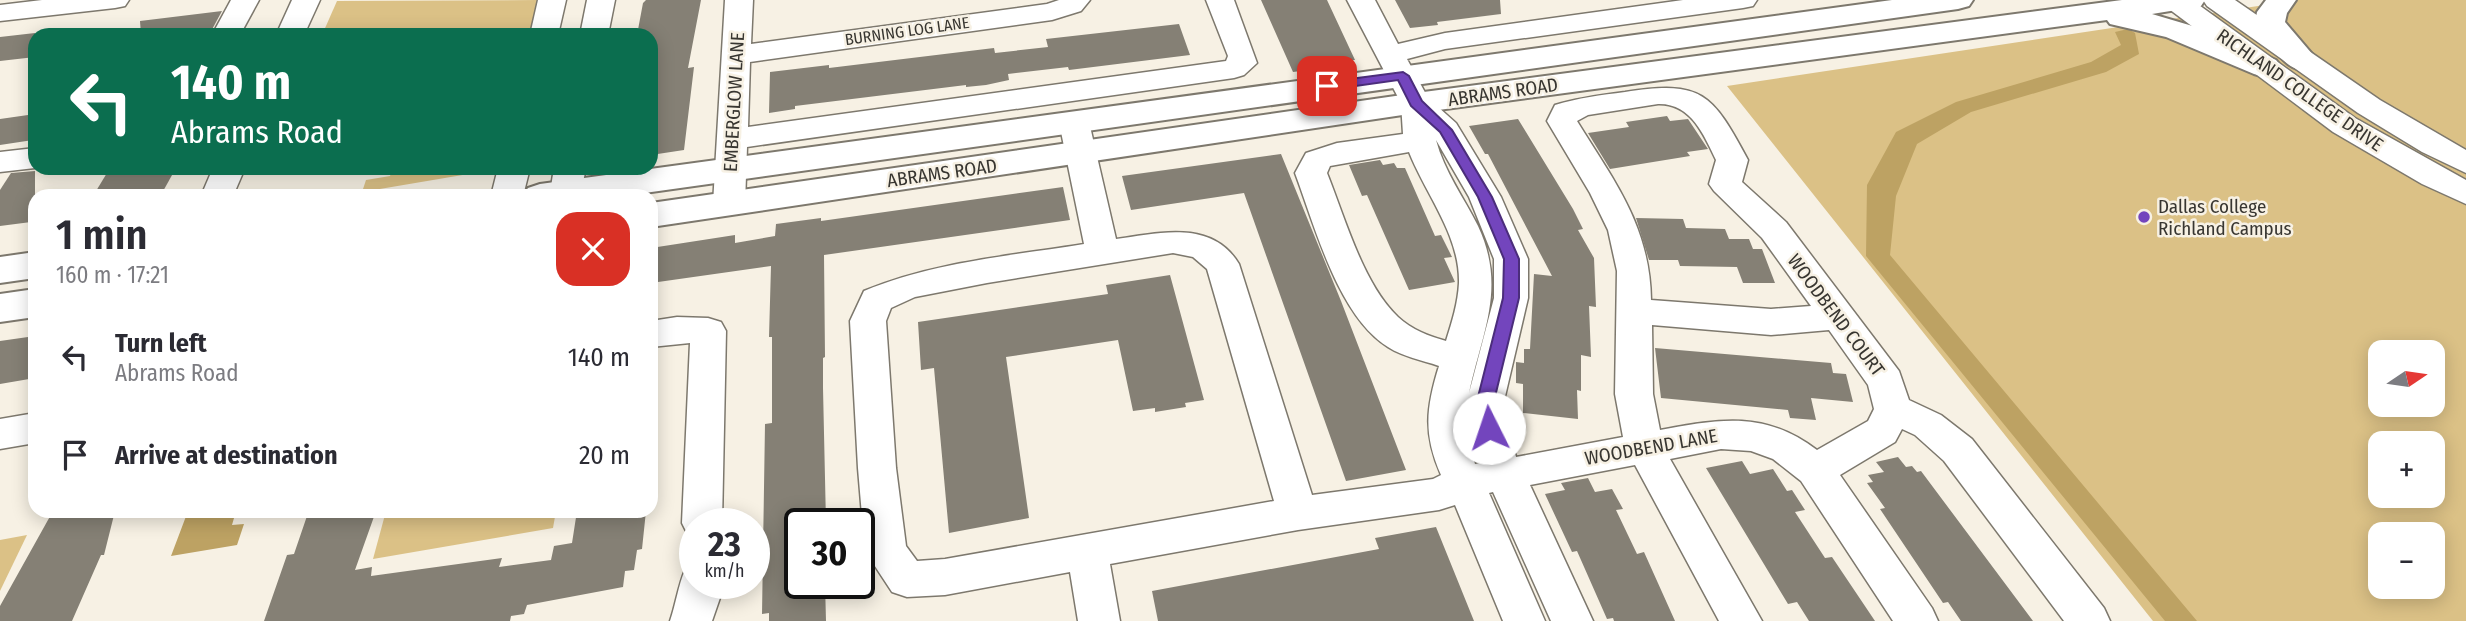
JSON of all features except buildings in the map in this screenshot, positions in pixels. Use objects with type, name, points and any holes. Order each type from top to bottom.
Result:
[{"type":"main road","name":"ABRAMS ROAD","points":[[559,186],[1077,137],[1403,78],[1958,0]]},
{"type":"main road","points":[[2281,0],[2272,12],[2270,23],[2303,62]]},
{"type":"main road","name":"ABRAMS ROAD","points":[[1403,78],[2042,19],[2180,1]]},
{"type":"main road","points":[[2042,19],[2095,16],[2157,25],[2215,44],[2265,67]]},
{"type":"main road","name":"ABRAMS ROAD","points":[[658,211],[730,171]]},
{"type":"main road","points":[[0,270],[28,266]]},
{"type":"main road","points":[[0,308],[28,304]]},
{"type":"street","points":[[0,13],[115,0]]},
{"type":"street","points":[[230,28],[245,0]]},
{"type":"street","points":[[292,28],[306,0]]},
{"type":"street","points":[[546,28],[552,0]]},
{"type":"street","points":[[595,28],[601,0]]},
{"type":"street","name":"EMBERGLOW LANE","points":[[730,171],[739,0]]},
{"type":"street","name":"BURNING LOG LANE","points":[[736,55],[1052,12],[1071,5],[1076,0]]},
{"type":"street","points":[[730,171],[1234,69],[1243,63],[1242,55],[1220,0]]},
{"type":"street","points":[[1361,0],[1403,78],[1445,130],[1485,197],[1511,259],[1511,298],[1485,405],[1494,451],[1572,621]]},
{"type":"street","points":[[1403,78],[1445,41],[1743,0]]},
{"type":"street","name":"RICHLAND COLLEGE DRIVE","points":[[2217,0],[2395,125],[2466,163]]},
{"type":"street","name":"RICHLAND COLLEGE DRIVE","points":[[2180,1],[2344,125],[2466,193]]},
{"type":"street","points":[[1403,78],[1419,141],[1469,243],[1475,269],[1475,296],[1445,419],[1451,452],[1524,621]]},
{"type":"street","name":"WOODBEND COURT","points":[[1635,311],[1634,271],[1624,230],[1606,193],[1562,121],[1566,112],[1580,107],[1657,96],[1679,96],[1698,108],[1721,138],[1732,160],[1725,184],[1774,230],[1886,381],[1893,409]]},
{"type":"street","points":[[1077,137],[1102,252],[1173,242],[1203,247],[1222,264],[1298,513]]},
{"type":"street","points":[[1419,141],[1337,152],[1317,160],[1311,173],[1360,292],[1380,321],[1401,338],[1458,359]]},
{"type":"street","points":[[0,162],[28,159]]},
{"type":"street","name":"WOODBEND LANE","points":[[1102,252],[908,286],[876,300],[868,321],[877,468],[886,551],[907,579],[945,577],[1298,513],[1439,494],[1464,482],[1721,434],[1753,436],[1787,448],[1815,471],[1917,621]]},
{"type":"street","points":[[1741,621],[1644,447],[1634,394],[1635,311],[1771,322],[1838,316]]},
{"type":"street","points":[[658,333],[677,330],[708,331],[702,508]]},
{"type":"street","points":[[1815,471],[1882,432],[1893,409],[1928,425],[1958,450],[2089,621]]},
{"type":"street","points":[[0,434],[28,429]]},
{"type":"street","points":[[1087,550],[1100,621]]},
{"type":"street","points":[[691,621],[699,599]]},
{"type":"shaded area","points":[[537,0],[531,28],[325,28],[337,1]]},
{"type":"shaded area","name":"Dallas College Richland Campus","points":[[2298,0],[2466,0],[2466,621],[2153,621],[1727,86]]},
{"type":"shaded area","points":[[2128,29],[2135,33],[2139,54],[2106,72],[1971,112],[1917,144],[1896,196],[1890,255],[2197,621],[2165,621],[1866,256],[1867,185],[1896,132],[1956,102],[2091,62],[2121,45],[2115,32]]},
{"type":"shaded area","points":[[463,175],[380,189],[363,189],[366,180],[390,176]]},
{"type":"shaded area","points":[[185,518],[234,518],[232,525],[244,524],[237,545],[171,556]]},
{"type":"shaded area","points":[[384,518],[555,518],[553,528],[373,559]]},
{"type":"shaded area","points":[[27,535],[0,591],[0,540]]},
{"type":"place","name":"Dallas College Richland Campus","points":[[2144,217]]},
{"type":"route","points":[[1327,86],[1403,76],[1416,103],[1445,130],[1485,197],[1511,259],[1511,298],[1485,405],[1489,428]]}]
